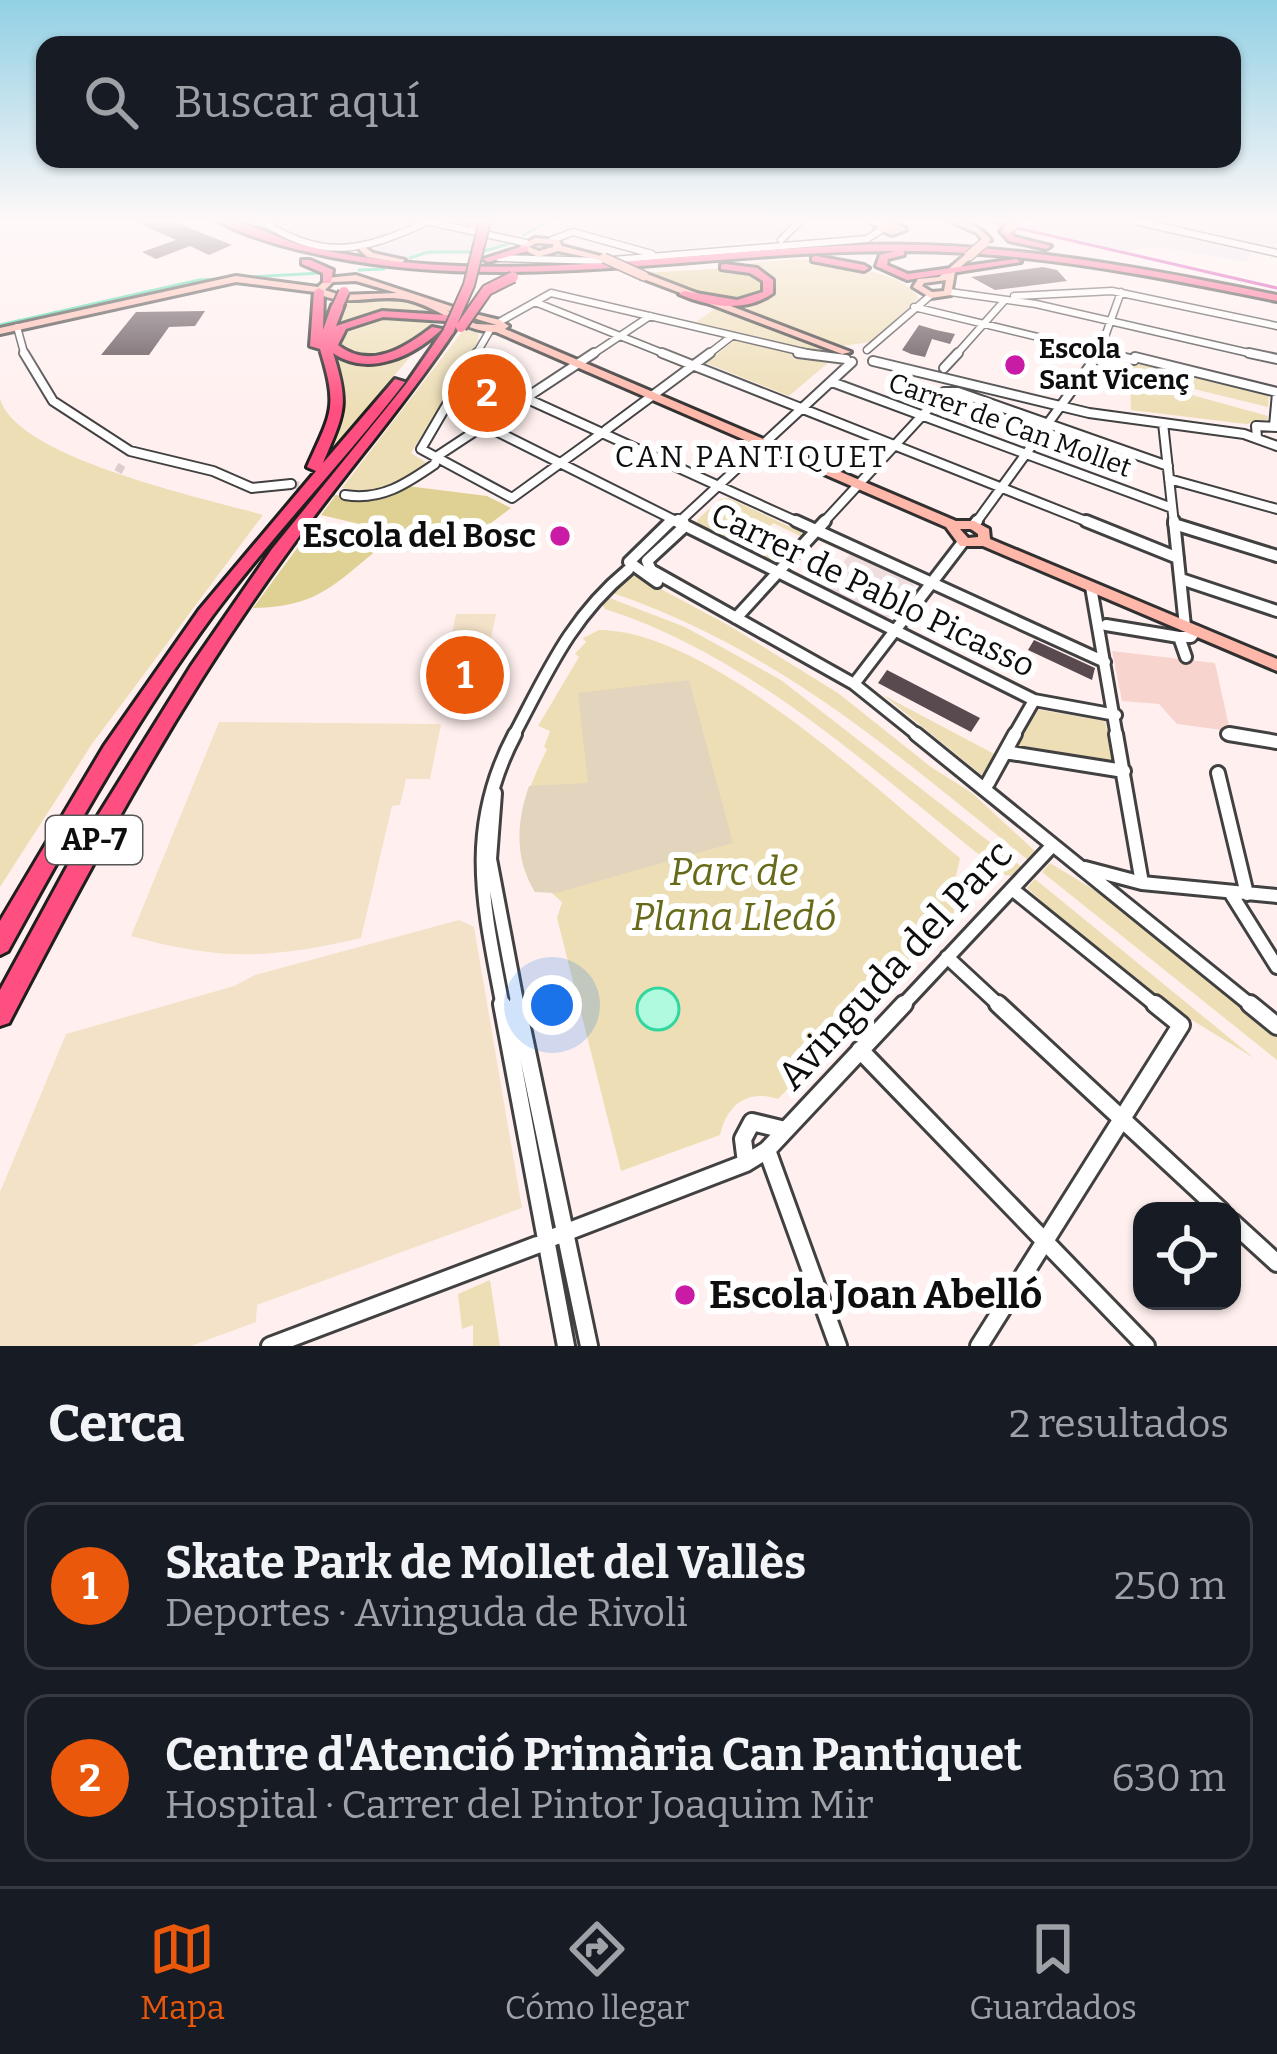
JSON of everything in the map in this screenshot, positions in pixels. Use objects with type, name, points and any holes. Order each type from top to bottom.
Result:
[{"type":"highway","points":[[293,495],[332,434],[339,404],[324,342],[344,284]]},
{"type":"highway","name":"AP-7","points":[[0,1014],[142,756],[283,525],[293,495],[452,326],[460,284]]},
{"type":"highway","name":"AP-7","points":[[0,943],[91,787],[240,568],[283,525],[320,499],[424,369],[452,326],[469,284]]},
{"type":"highway","points":[[452,326],[375,315],[346,324],[332,341],[334,349],[347,357],[379,359],[408,350],[452,326],[487,290],[499,284]]},
{"type":"highway","points":[[684,294],[737,304],[760,299],[769,284]]},
{"type":"highway","points":[[895,284],[921,297]]},
{"type":"highway","points":[[1211,284],[1277,296]]},
{"type":"highway","points":[[1224,284],[1277,296]]},
{"type":"highway","points":[[323,286],[315,342],[335,379]]},
{"type":"street","points":[[0,331],[206,284]]},
{"type":"street","points":[[291,284],[335,284]]},
{"type":"street","points":[[351,296],[364,288],[363,284]]},
{"type":"street","points":[[374,284],[492,327],[953,527],[974,525],[984,532],[984,541]]},
{"type":"street","points":[[660,284],[848,358],[872,356],[921,297],[943,284]]},
{"type":"street","points":[[921,284],[921,297]]},
{"type":"street","points":[[966,284],[1001,299],[1277,359]]},
{"type":"street","points":[[323,286],[330,298],[400,295],[452,326],[492,327]]},
{"type":"street","points":[[944,368],[1001,299],[1064,290],[1121,292],[1277,326]]},
{"type":"street","points":[[974,525],[1099,353],[1121,292]]},
{"type":"street","points":[[732,336],[512,499],[421,448],[492,327],[551,293],[650,316],[732,336],[800,353],[872,356],[1064,405],[1255,433],[1276,426],[1277,393],[985,324],[921,297]]},
{"type":"street","points":[[535,302],[1178,557]]},
{"type":"street","points":[[569,316],[590,303]]},
{"type":"street","points":[[345,495],[382,497],[650,316]]},
{"type":"street","points":[[16,327],[28,366],[53,401],[127,456],[293,495]]},
{"type":"street","points":[[736,618],[718,615],[629,562],[642,557],[832,382],[848,358]]},
{"type":"street","points":[[466,371],[1105,662]]},
{"type":"street","name":"Carrer de Can Mollet","points":[[832,382],[1172,508]]},
{"type":"street","points":[[736,618],[944,392],[1168,466]]},
{"type":"street","points":[[1064,405],[1255,433],[1277,447]]},
{"type":"street","points":[[1163,423],[1186,657]]},
{"type":"street","name":"Carrer de Pablo Picasso","points":[[484,425],[1034,700],[1115,715]]},
{"type":"street","points":[[1169,479],[1277,509]]},
{"type":"street","points":[[1174,524],[1277,556]]},
{"type":"street","points":[[953,527],[963,542]]},
{"type":"street","points":[[854,684],[963,542],[984,541],[1187,631],[1277,665]]},
{"type":"street","points":[[642,557],[651,571],[854,684],[1047,851],[1079,866],[1142,883],[1277,896]]},
{"type":"street","points":[[566,1346],[540,1244],[482,897],[481,828],[498,772],[571,628],[593,599],[628,570]]},
{"type":"street","points":[[1180,580],[1277,611]]},
{"type":"street","points":[[1090,586],[1142,883]]},
{"type":"street","points":[[1106,625],[1187,631]]},
{"type":"street","points":[[988,783],[1032,704]]},
{"type":"street","points":[[1227,734],[1277,742]]},
{"type":"street","points":[[1005,752],[1124,771]]},
{"type":"street","points":[[498,772],[490,844],[499,916],[589,1346]]},
{"type":"street","points":[[1218,773],[1247,894]]},
{"type":"street","name":"Avinguda del Parc","points":[[271,1346],[746,1163],[766,1150],[1047,851]]},
{"type":"street","points":[[1079,866],[1277,1026]]},
{"type":"street","points":[[1112,892],[1120,878]]},
{"type":"street","points":[[979,1346],[1181,1025],[1016,885]]},
{"type":"street","points":[[1230,892],[1277,967]]},
{"type":"street","points":[[482,897],[494,904],[499,916]]},
{"type":"street","points":[[947,957],[1210,1202]]},
{"type":"street","points":[[860,1050],[1146,1346]]},
{"type":"street","name":"Avinguda del Parc","points":[[746,1163],[743,1139],[752,1122],[785,1130]]},
{"type":"street","points":[[766,1150],[838,1346]]},
{"type":"street","points":[[1241,1230],[1277,1263]]},
{"type":"shaded area","points":[[671,284],[765,284],[758,297],[724,304]]},
{"type":"shaded area","points":[[407,486],[487,496],[511,508],[459,547],[321,515],[336,495],[374,501]]},
{"type":"shaded area","points":[[317,521],[390,540],[314,596],[253,608]]},
{"type":"shaded area","points":[[850,554],[912,582],[915,589],[895,617],[884,617],[822,587]]},
{"type":"shaded area","points":[[456,614],[496,614],[479,696],[439,697]]},
{"type":"shaded area","points":[[1112,651],[1215,663],[1230,731],[1177,724],[1159,704],[1122,701]]},
{"type":"shaded area","points":[[689,680],[733,843],[556,893],[535,892],[521,853],[522,813],[529,786],[588,783],[578,693]]},
{"type":"shaded area","points":[[219,722],[441,724],[430,779],[406,779],[400,805],[392,806],[361,938],[246,954],[192,950],[131,936]]},
{"type":"shaded area","points":[[459,920],[474,927],[522,1208],[257,1305],[256,1322],[191,1346],[0,1346],[0,1192],[66,1034],[234,986],[255,975]]},
{"type":"shaded area","points":[[658,988],[673,994],[679,1009],[673,1024],[658,1030],[643,1024],[637,1009],[643,994]]},
{"type":"green space","points":[[767,284],[903,284],[918,299],[870,342],[842,346],[721,306],[756,301],[772,289]]},
{"type":"green space","points":[[401,296],[440,310],[437,315],[377,313],[336,329],[329,348],[348,358],[383,359],[415,351],[316,469],[342,411],[327,348],[344,300]]},
{"type":"green space","points":[[716,308],[837,350],[839,356],[696,322]]},
{"type":"green space","points":[[390,316],[435,319],[416,341],[390,353],[362,355],[336,345],[347,326]]},
{"type":"green space","points":[[468,324],[479,334],[477,344],[411,453],[430,465],[380,495],[342,488]]},
{"type":"green space","points":[[735,340],[829,362],[789,396],[706,363]]},
{"type":"green space","points":[[1129,358],[1269,393],[1268,407],[1194,389],[1192,395],[1268,416],[1267,420],[1246,424],[1131,410]]},
{"type":"green space","points":[[0,399],[14,421],[76,458],[263,515],[92,744],[0,887]]},
{"type":"green space","points":[[729,498],[801,532],[802,537],[773,523],[770,527],[776,531],[760,548],[783,558],[772,561],[699,525],[697,520],[720,499]]},
{"type":"green space","points":[[631,573],[728,625],[838,693],[931,767],[972,793],[1036,852],[1028,860],[880,742],[780,673],[671,616],[610,592]]},
{"type":"green space","points":[[607,597],[685,627],[781,680],[1022,867],[1014,876],[1005,875],[766,689],[661,631],[605,609],[601,603]]},
{"type":"green space","name":"Parc de Plana Lledó","points":[[599,630],[643,637],[690,656],[788,718],[960,858],[956,876],[970,899],[778,1099],[748,1098],[733,1108],[720,1135],[621,1171],[557,918],[562,902],[547,889],[535,892],[521,856],[520,838],[525,802],[550,731],[538,726],[579,657],[575,654],[586,642],[583,638]]},
{"type":"green space","points":[[883,695],[1000,757],[988,780]]},
{"type":"green space","points":[[1035,709],[1105,721],[1113,764],[1014,749]]},
{"type":"green space","points":[[1050,863],[1101,894],[1277,1034],[1277,1060],[1042,872]]},
{"type":"green space","points":[[1035,879],[1254,1058],[1164,1003],[1061,925],[1064,921],[1027,888]]},
{"type":"green space","points":[[490,1280],[500,1346],[473,1346],[473,1325],[462,1329],[458,1294]]},
{"type":"building","points":[[984,284],[1044,284],[995,290]]},
{"type":"building","points":[[205,311],[195,326],[169,327],[149,355],[101,355],[136,312]]},
{"type":"building","points":[[919,325],[955,334],[950,344],[932,339],[925,357],[902,350]]},
{"type":"building","points":[[1034,640],[1095,668],[1092,680],[1028,650]]},
{"type":"building","points":[[887,670],[980,718],[971,732],[878,683]]},
{"type":"waterway","points":[[0,325],[182,284]]},
{"type":"tunnel","points":[[118,472],[124,461]]},
{"type":"tunnel","points":[[291,484],[345,495]]},
{"type":"railway","points":[[1259,284],[1277,288]]},
{"type":"place","name":"Escola Sant Vicenç","points":[[1015,365]]},
{"type":"place","name":"Centre d'Atenció Primària Can Pantiquet","points":[[487,393]]},
{"type":"place","name":"Escola del Bosc","points":[[560,536]]},
{"type":"place","name":"Skate Park de Mollet del Vallès","points":[[465,675]]},
{"type":"place","name":"Escola Joan Abelló","points":[[685,1295]]},
{"type":"district","name":"CAN PANTIQUET","points":[[752,457]]}]
